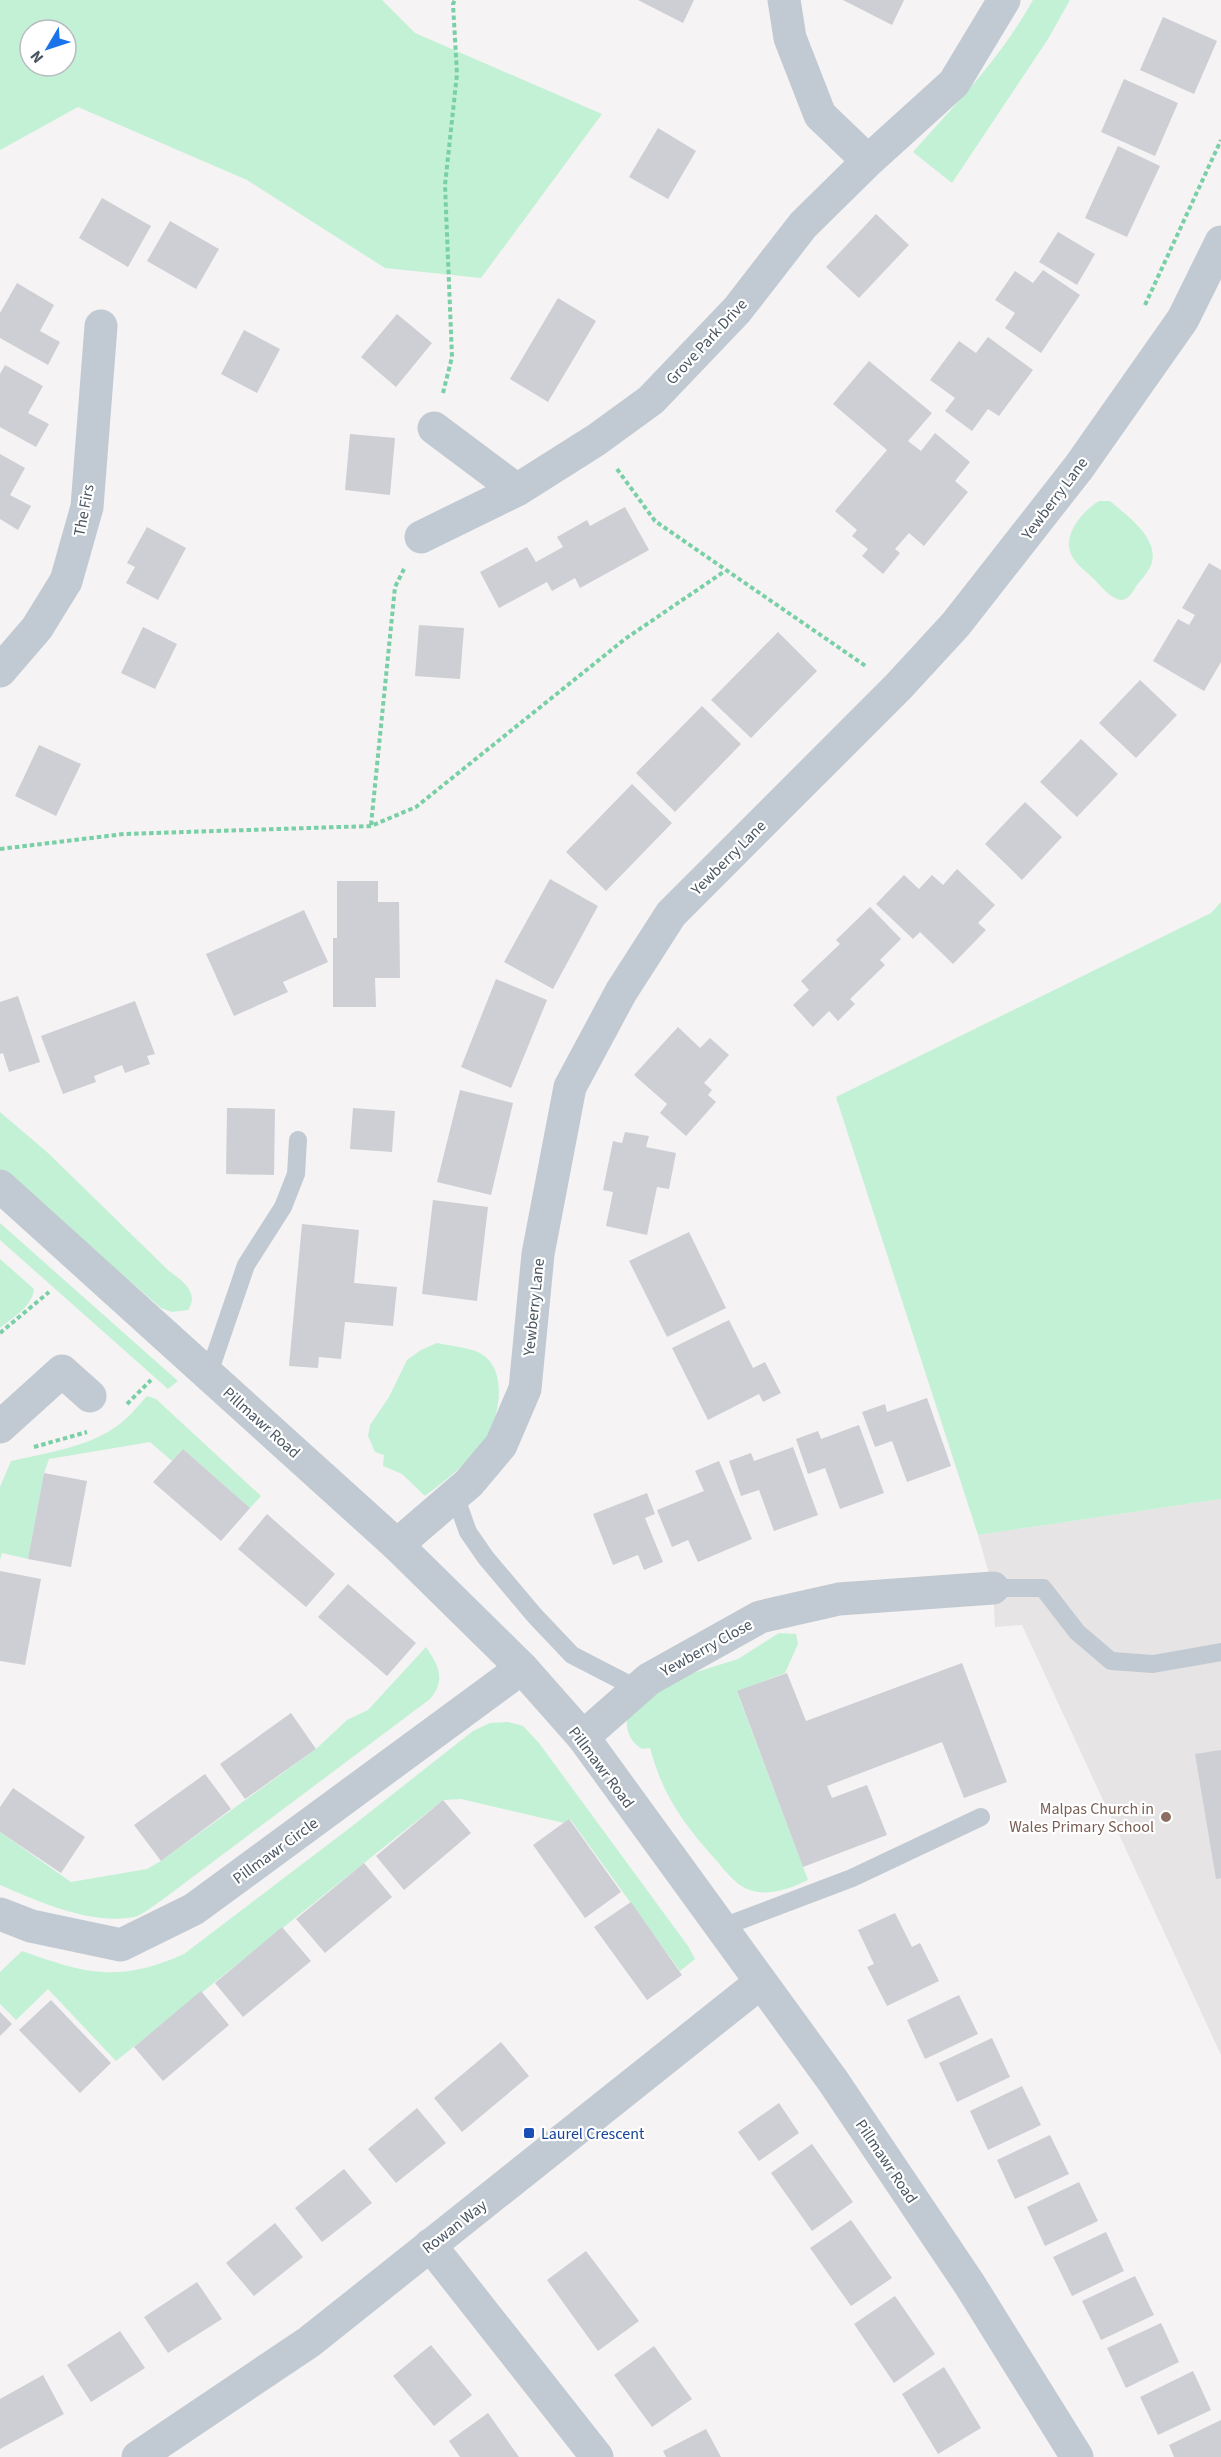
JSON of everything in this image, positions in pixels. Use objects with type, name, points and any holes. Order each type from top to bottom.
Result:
[{"type":"street","points":[[784,0],[790,38],[820,115],[868,161]]},
{"type":"street","name":"Grove Park Drive","points":[[421,537],[517,490],[596,440],[651,400],[737,310],[803,225],[868,161],[954,83],[1004,0]]},
{"type":"street","name":"Yewberry Lane","points":[[397,1545],[453,1490],[469,1483],[501,1445],[525,1389],[538,1254],[570,1088],[621,992],[671,914],[898,687],[956,624],[1079,467],[1183,319],[1221,242]]},
{"type":"street","name":"The Firs","points":[[0,671],[38,628],[66,581],[87,507],[101,326]]},
{"type":"street","points":[[434,428],[517,490]]},
{"type":"street","name":"Pillmawr Road","points":[[0,1186],[397,1545],[522,1668],[583,1737],[833,2081],[970,2285],[1077,2457]]},
{"type":"street","points":[[0,1427],[62,1371],[90,1396]]},
{"type":"street","name":"Yewberry Close","points":[[583,1737],[649,1679],[760,1617],[839,1599],[993,1588]]},
{"type":"street","name":"Pillmawr Circle","points":[[0,1914],[32,1926],[121,1945],[194,1909],[522,1668]]},
{"type":"street","name":"Rowan Way","points":[[145,2455],[309,2342],[760,1983]]},
{"type":"street","points":[[430,2245],[597,2457]]},
{"type":"lane","points":[[209,1374],[246,1265],[283,1208],[296,1174],[298,1140]]},
{"type":"lane","points":[[453,1490],[468,1532],[486,1558],[535,1616],[572,1655],[638,1689]]},
{"type":"lane","points":[[993,1588],[1043,1588],[1077,1632],[1111,1661],[1153,1664],[1221,1652]]},
{"type":"lane","points":[[720,1928],[852,1878],[981,1817]]},
{"type":"path","points":[[434,428],[452,357],[445,185],[457,74],[453,4],[455,0]]},
{"type":"path","points":[[1141,313],[1221,140]]},
{"type":"path","points":[[596,440],[655,520],[725,571],[898,687]]},
{"type":"path","points":[[371,826],[395,587],[421,537]]},
{"type":"path","points":[[0,849],[124,834],[371,826],[416,807],[625,639],[725,571]]},
{"type":"path","points":[[0,1334],[49,1292]]},
{"type":"path","points":[[141,1389],[151,1380]]},
{"type":"path","points":[[31,1448],[85,1434],[94,1428]]},
{"type":"shaded area","name":"Malpas Church in Wales Primary School","points":[[1221,1499],[1221,2055],[1022,1625],[995,1627],[993,1588],[978,1535]]},
{"type":"green space","points":[[0,0],[382,0],[415,33],[602,114],[481,278],[385,268],[247,180],[78,107],[0,150]]},
{"type":"green space","points":[[1033,0],[1070,0],[1048,39],[952,183],[913,152],[1007,42]]},
{"type":"green space","points":[[1099,501],[1110,501],[1132,520],[1146,535],[1153,553],[1148,571],[1124,600],[1114,597],[1104,589],[1075,561],[1071,554],[1069,539],[1076,523]]},
{"type":"green space","points":[[1221,902],[1221,1499],[978,1535],[836,1097],[1211,913]]},
{"type":"green space","points":[[0,1112],[48,1153],[184,1283],[192,1298],[188,1310],[172,1312],[161,1308],[0,1169]]},
{"type":"green space","points":[[0,1223],[178,1381],[168,1389],[0,1240]]},
{"type":"green space","points":[[0,1259],[34,1289],[26,1306],[0,1328]]},
{"type":"green space","points":[[437,1343],[473,1350],[488,1359],[498,1380],[498,1405],[491,1429],[481,1446],[458,1469],[425,1496],[402,1474],[383,1466],[384,1455],[375,1452],[368,1436],[370,1425],[389,1397],[407,1360]]},
{"type":"green space","points":[[147,1396],[156,1399],[261,1496],[250,1508],[183,1449],[172,1461],[150,1442],[49,1459],[44,1473],[28,1559],[2,1553],[0,1560],[0,1487],[11,1461],[64,1449],[103,1435],[123,1421]]},
{"type":"green space","points":[[779,1633],[796,1634],[798,1644],[785,1673],[737,1692],[808,1880],[785,1889],[761,1892],[745,1888],[737,1882],[693,1833],[668,1795],[650,1748],[642,1749],[630,1737],[627,1716],[628,1710],[671,1680],[738,1659]]},
{"type":"green space","points":[[426,1647],[439,1673],[438,1686],[430,1699],[141,1914],[117,1919],[83,1915],[48,1905],[0,1885],[0,1832],[71,1882],[147,1869],[316,1749],[347,1720],[368,1710]]},
{"type":"green space","points":[[508,1722],[523,1726],[539,1743],[688,1946],[695,1959],[680,1971],[570,1819],[564,1823],[461,1799],[443,1800],[116,2061],[48,1989],[16,2020],[0,2004],[0,1972],[22,1951],[84,1970],[103,1972],[140,1969],[184,1954],[473,1731],[490,1723]]},
{"type":"building","points":[[638,0],[694,0],[683,23]]},
{"type":"building","points":[[843,0],[904,0],[892,25]]},
{"type":"building","points":[[1163,17],[1217,41],[1194,94],[1140,70]]},
{"type":"building","points":[[1124,79],[1178,103],[1155,156],[1101,132]]},
{"type":"building","points":[[658,128],[696,151],[668,199],[629,177]]},
{"type":"building","points":[[1118,146],[1160,166],[1127,237],[1085,218]]},
{"type":"building","points":[[102,198],[151,226],[128,267],[79,238]]},
{"type":"building","points":[[876,214],[909,245],[859,298],[826,267]]},
{"type":"building","points":[[170,221],[219,249],[196,289],[147,261]]},
{"type":"building","points":[[1058,232],[1095,254],[1077,285],[1039,262]]},
{"type":"building","points":[[1043,270],[1080,295],[1041,353],[1005,328],[1015,313],[995,300],[1015,271],[1033,283]]},
{"type":"building","points":[[17,283],[54,305],[40,331],[60,342],[48,365],[0,338],[0,313]]},
{"type":"building","points":[[558,298],[596,321],[548,402],[510,379]]},
{"type":"building","points":[[397,314],[432,343],[396,387],[361,357]]},
{"type":"building","points":[[244,330],[280,349],[257,393],[221,374]]},
{"type":"building","points":[[988,337],[1033,370],[999,416],[988,409],[972,431],[945,411],[955,398],[930,380],[959,341],[976,353]]},
{"type":"building","points":[[869,361],[932,413],[908,441],[921,451],[935,433],[970,462],[955,481],[968,492],[924,546],[909,533],[895,549],[900,553],[883,574],[862,556],[868,549],[852,536],[857,530],[835,511],[887,450],[833,404]]},
{"type":"building","points":[[5,365],[43,386],[28,413],[49,424],[36,447],[0,427],[0,374]]},
{"type":"building","points":[[350,434],[395,438],[390,495],[345,490]]},
{"type":"building","points":[[0,454],[25,468],[10,495],[31,506],[18,530],[0,519]]},
{"type":"building","points":[[625,507],[649,550],[580,588],[575,578],[552,591],[547,582],[499,608],[480,572],[527,547],[536,562],[563,547],[557,537],[587,520],[590,526]]},
{"type":"building","points":[[147,527],[186,548],[158,600],[126,583],[135,567],[127,563]]},
{"type":"building","points":[[1209,563],[1221,570],[1221,662],[1204,691],[1153,661],[1178,619],[1189,625],[1195,615],[1182,608]]},
{"type":"building","points":[[419,625],[464,628],[460,679],[415,676]]},
{"type":"building","points":[[143,627],[177,644],[155,689],[121,673]]},
{"type":"building","points":[[778,632],[817,671],[751,738],[711,700]]},
{"type":"building","points":[[1140,680],[1177,715],[1136,758],[1099,723]]},
{"type":"building","points":[[702,706],[741,744],[675,812],[636,773]]},
{"type":"building","points":[[1081,739],[1118,774],[1077,817],[1040,782]]},
{"type":"building","points":[[39,745],[81,764],[56,816],[15,796]]},
{"type":"building","points":[[632,784],[672,823],[606,891],[566,852]]},
{"type":"building","points":[[1025,802],[1062,837],[1022,880],[985,844]]},
{"type":"building","points":[[957,869],[995,905],[978,923],[986,930],[953,964],[920,932],[913,939],[876,904],[904,875],[919,889],[932,875],[943,885]]},
{"type":"building","points":[[550,879],[598,906],[553,989],[504,962]]},
{"type":"building","points":[[337,881],[378,881],[378,902],[399,902],[400,978],[375,978],[376,1007],[333,1007],[333,938],[337,938]]},
{"type":"building","points":[[870,907],[901,939],[880,960],[885,965],[850,999],[855,1004],[838,1021],[829,1011],[813,1027],[793,1005],[809,990],[801,981],[840,944],[836,940]]},
{"type":"building","points":[[304,910],[328,962],[283,982],[288,992],[234,1016],[206,954]]},
{"type":"building","points":[[496,979],[547,1000],[511,1088],[461,1067]]},
{"type":"building","points":[[18,996],[40,1062],[9,1072],[3,1053],[0,1054],[0,1002]]},
{"type":"building","points":[[135,1001],[155,1054],[147,1056],[150,1064],[125,1073],[122,1065],[94,1076],[96,1082],[63,1094],[41,1036]]},
{"type":"building","points":[[678,1027],[700,1048],[710,1038],[729,1055],[704,1083],[712,1090],[708,1095],[716,1102],[686,1136],[660,1113],[667,1104],[634,1075]]},
{"type":"building","points":[[460,1090],[513,1103],[491,1195],[437,1182]]},
{"type":"building","points":[[227,1108],[275,1109],[274,1175],[226,1174]]},
{"type":"building","points":[[353,1108],[395,1111],[392,1152],[350,1149]]},
{"type":"building","points":[[625,1132],[649,1136],[646,1147],[676,1153],[669,1189],[657,1187],[647,1235],[606,1226],[613,1192],[603,1190],[613,1141],[622,1143]]},
{"type":"building","points":[[433,1200],[488,1207],[477,1301],[422,1294]]},
{"type":"building","points":[[302,1224],[359,1230],[354,1283],[397,1287],[393,1326],[345,1322],[341,1359],[319,1357],[318,1368],[289,1366]]},
{"type":"building","points":[[689,1232],[726,1308],[667,1337],[629,1261]]},
{"type":"building","points":[[729,1320],[753,1368],[765,1362],[781,1393],[763,1402],[759,1394],[708,1420],[672,1348]]},
{"type":"building","points":[[927,1398],[951,1466],[907,1482],[892,1441],[875,1447],[862,1412],[885,1404],[887,1412]]},
{"type":"building","points":[[859,1425],[884,1493],[840,1509],[825,1468],[808,1474],[796,1439],[818,1431],[821,1439]]},
{"type":"building","points":[[793,1447],[818,1515],[774,1531],[759,1490],[741,1496],[729,1461],[751,1453],[754,1461]]},
{"type":"building","points":[[183,1449],[250,1508],[221,1541],[153,1482]]},
{"type":"building","points":[[719,1461],[752,1539],[698,1562],[688,1540],[672,1547],[657,1510],[704,1491],[695,1471]]},
{"type":"building","points":[[44,1473],[87,1481],[71,1567],[28,1559]]},
{"type":"building","points":[[647,1493],[655,1514],[645,1518],[663,1562],[644,1570],[638,1555],[613,1565],[593,1514]]},
{"type":"building","points":[[267,1514],[335,1574],[306,1607],[238,1549]]},
{"type":"building","points":[[0,1571],[41,1579],[25,1665],[0,1661]]},
{"type":"building","points":[[348,1584],[416,1643],[387,1676],[318,1617]]},
{"type":"building","points":[[962,1663],[1007,1782],[964,1798],[942,1742],[827,1786],[832,1798],[867,1785],[887,1835],[803,1867],[737,1691],[787,1673],[806,1721]]},
{"type":"building","points":[[291,1713],[316,1749],[245,1799],[220,1764]]},
{"type":"building","points":[[1221,1750],[1221,1878],[1216,1879],[1195,1754]]},
{"type":"building","points":[[205,1774],[231,1809],[161,1861],[134,1825]]},
{"type":"building","points":[[13,1788],[85,1837],[61,1873],[0,1832],[0,1807]]},
{"type":"building","points":[[443,1800],[471,1833],[404,1890],[376,1856]]},
{"type":"building","points":[[569,1819],[621,1892],[585,1918],[533,1845]]},
{"type":"building","points":[[364,1863],[392,1897],[325,1953],[296,1919]]},
{"type":"building","points":[[631,1902],[682,1975],[647,2000],[594,1927]]},
{"type":"building","points":[[895,1913],[912,1947],[920,1943],[939,1981],[887,2006],[867,1967],[874,1964],[858,1930]]},
{"type":"building","points":[[282,1927],[311,1961],[243,2017],[215,1983]]},
{"type":"building","points":[[201,1991],[229,2025],[163,2081],[134,2047]]},
{"type":"building","points":[[959,1995],[978,2034],[925,2059],[907,2020]]},
{"type":"building","points":[[51,2000],[111,2063],[80,2093],[19,2030]]},
{"type":"building","points":[[0,2012],[12,2024],[0,2036]]},
{"type":"building","points":[[992,2038],[1010,2077],[957,2102],[939,2063]]},
{"type":"building","points":[[501,2042],[529,2076],[462,2132],[434,2098]]},
{"type":"building","points":[[1022,2086],[1041,2125],[988,2150],[970,2111]]},
{"type":"building","points":[[779,2103],[799,2133],[759,2161],[738,2132]]},
{"type":"building","points":[[417,2108],[446,2143],[396,2183],[368,2149]]},
{"type":"building","points":[[1050,2135],[1069,2174],[1015,2199],[997,2160]]},
{"type":"building","points":[[812,2144],[853,2202],[812,2231],[771,2173]]},
{"type":"building","points":[[344,2169],[372,2203],[322,2242],[295,2208]]},
{"type":"building","points":[[1079,2182],[1098,2221],[1045,2246],[1027,2207]]},
{"type":"building","points":[[851,2220],[892,2278],[851,2306],[810,2248]]},
{"type":"building","points":[[275,2223],[303,2257],[254,2296],[226,2263]]},
{"type":"building","points":[[1106,2232],[1124,2271],[1072,2296],[1053,2257]]},
{"type":"building","points":[[586,2251],[639,2321],[598,2351],[547,2280]]},
{"type":"building","points":[[1135,2276],[1154,2315],[1101,2340],[1082,2301]]},
{"type":"building","points":[[197,2282],[222,2319],[168,2353],[144,2317]]},
{"type":"building","points":[[895,2296],[935,2354],[894,2383],[854,2324]]},
{"type":"building","points":[[1161,2323],[1179,2362],[1126,2388],[1107,2348]]},
{"type":"building","points":[[120,2331],[145,2368],[91,2402],[67,2365]]},
{"type":"building","points":[[431,2345],[472,2395],[434,2426],[393,2376]]},
{"type":"building","points":[[654,2346],[692,2399],[652,2427],[614,2375]]},
{"type":"building","points":[[944,2367],[981,2428],[938,2454],[902,2394]]},
{"type":"building","points":[[1193,2371],[1211,2410],[1158,2435],[1140,2397]]},
{"type":"building","points":[[43,2375],[64,2414],[0,2449],[0,2399]]},
{"type":"building","points":[[488,2413],[519,2457],[460,2457],[449,2441]]},
{"type":"building","points":[[1221,2420],[1221,2457],[1174,2457],[1169,2445]]},
{"type":"building","points":[[706,2429],[721,2457],[666,2457],[663,2451]]},
{"type":"place","name":"Malpas Church in Wales Primary School","points":[[1166,1817]]},
{"type":"place","name":"Laurel Crescent","points":[[529,2133]]}]
